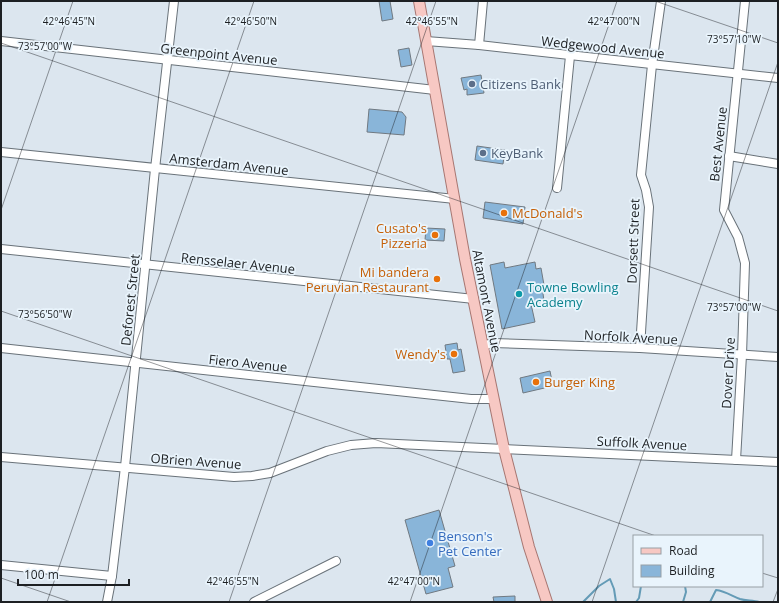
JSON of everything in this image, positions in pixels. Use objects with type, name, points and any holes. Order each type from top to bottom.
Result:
[{"type":"main road","name":"Altamont Avenue","points":[[419,1],[493,399],[504,449],[530,546],[547,602]]},
{"type":"street","name":"Deforest Street","points":[[107,602],[112,576],[136,362],[155,169],[174,1]]},
{"type":"street","points":[[479,45],[483,1]]},
{"type":"street","name":"Dorsett Street","points":[[640,348],[649,207],[646,190],[641,175],[652,65],[661,1]]},
{"type":"street","name":"Best Avenue","points":[[744,286],[745,263],[738,237],[724,210],[745,1]]},
{"type":"street","name":"Wedgewood Avenue","points":[[426,41],[479,45],[778,78]]},
{"type":"street","name":"Greenpoint Avenue","points":[[1,42],[435,90]]},
{"type":"street","points":[[556,188],[570,56]]},
{"type":"street","name":"Amsterdam Avenue","points":[[1,152],[455,199]]},
{"type":"street","points":[[729,156],[778,164]]},
{"type":"street","name":"Rensselaer Avenue","points":[[1,249],[474,299]]},
{"type":"street","name":"Dover Drive","points":[[736,460],[744,286]]},
{"type":"street","name":"Norfolk Avenue","points":[[483,346],[492,343],[640,348],[778,357]]},
{"type":"street","name":"Fiero Avenue","points":[[1,348],[471,399],[493,399]]},
{"type":"street","name":"OBrien Avenue","points":[[1,457],[234,477],[270,473],[351,444],[376,443],[504,449]]},
{"type":"street","name":"Suffolk Avenue","points":[[504,449],[778,462]]},
{"type":"street","points":[[254,602],[336,561]]},
{"type":"street","points":[[1,564],[112,576]]},
{"type":"building","points":[[379,1],[390,1],[393,19],[382,21]]},
{"type":"building","points":[[409,48],[412,65],[401,67],[398,50]]},
{"type":"building","name":"Citizens Bank","points":[[481,75],[484,93],[467,95],[467,89],[464,90],[461,78]]},
{"type":"building","points":[[369,109],[402,112],[406,117],[404,135],[367,132]]},
{"type":"building","points":[[477,146],[505,150],[503,164],[475,160]]},
{"type":"building","name":"McDonald's","points":[[485,202],[525,207],[523,224],[483,218]]},
{"type":"building","name":"Cusato's Pizzeria","points":[[426,228],[445,229],[444,241],[425,240]]},
{"type":"building","name":"Towne Bowling Academy","points":[[504,262],[505,268],[535,262],[536,269],[541,268],[544,285],[542,286],[544,301],[531,304],[535,322],[502,329],[490,265]]},
{"type":"building","name":"Wendy's","points":[[457,343],[458,350],[461,349],[465,371],[453,373],[450,359],[447,359],[445,345]]},
{"type":"building","name":"Burger King","points":[[550,371],[553,386],[523,393],[520,378]]},
{"type":"building","name":"Benson's Pet Center","points":[[439,510],[455,566],[448,568],[453,587],[426,594],[405,520]]},
{"type":"building","points":[[515,596],[515,602],[494,602],[493,597]]},
{"type":"waterway","points":[[583,602],[599,586],[610,579],[614,589],[616,602]]},
{"type":"waterway","points":[[636,602],[639,598],[641,587]]},
{"type":"waterway","points":[[683,602],[686,592],[685,587]]},
{"type":"waterway","points":[[710,602],[716,590],[725,592],[740,599],[759,602]]},
{"type":"place","name":"Citizens Bank","points":[[472,84]]},
{"type":"place","name":"KeyBank","points":[[483,153]]},
{"type":"place","name":"McDonald's","points":[[504,213]]},
{"type":"place","name":"Cusato's Pizzeria","points":[[435,235]]},
{"type":"place","name":"Mi bandera Peruvian Restaurant","points":[[437,279]]},
{"type":"place","name":"Towne Bowling Academy","points":[[519,294]]},
{"type":"place","name":"Wendy's","points":[[454,354]]},
{"type":"place","name":"Burger King","points":[[536,382]]},
{"type":"place","name":"Benson's Pet Center","points":[[430,543]]}]
